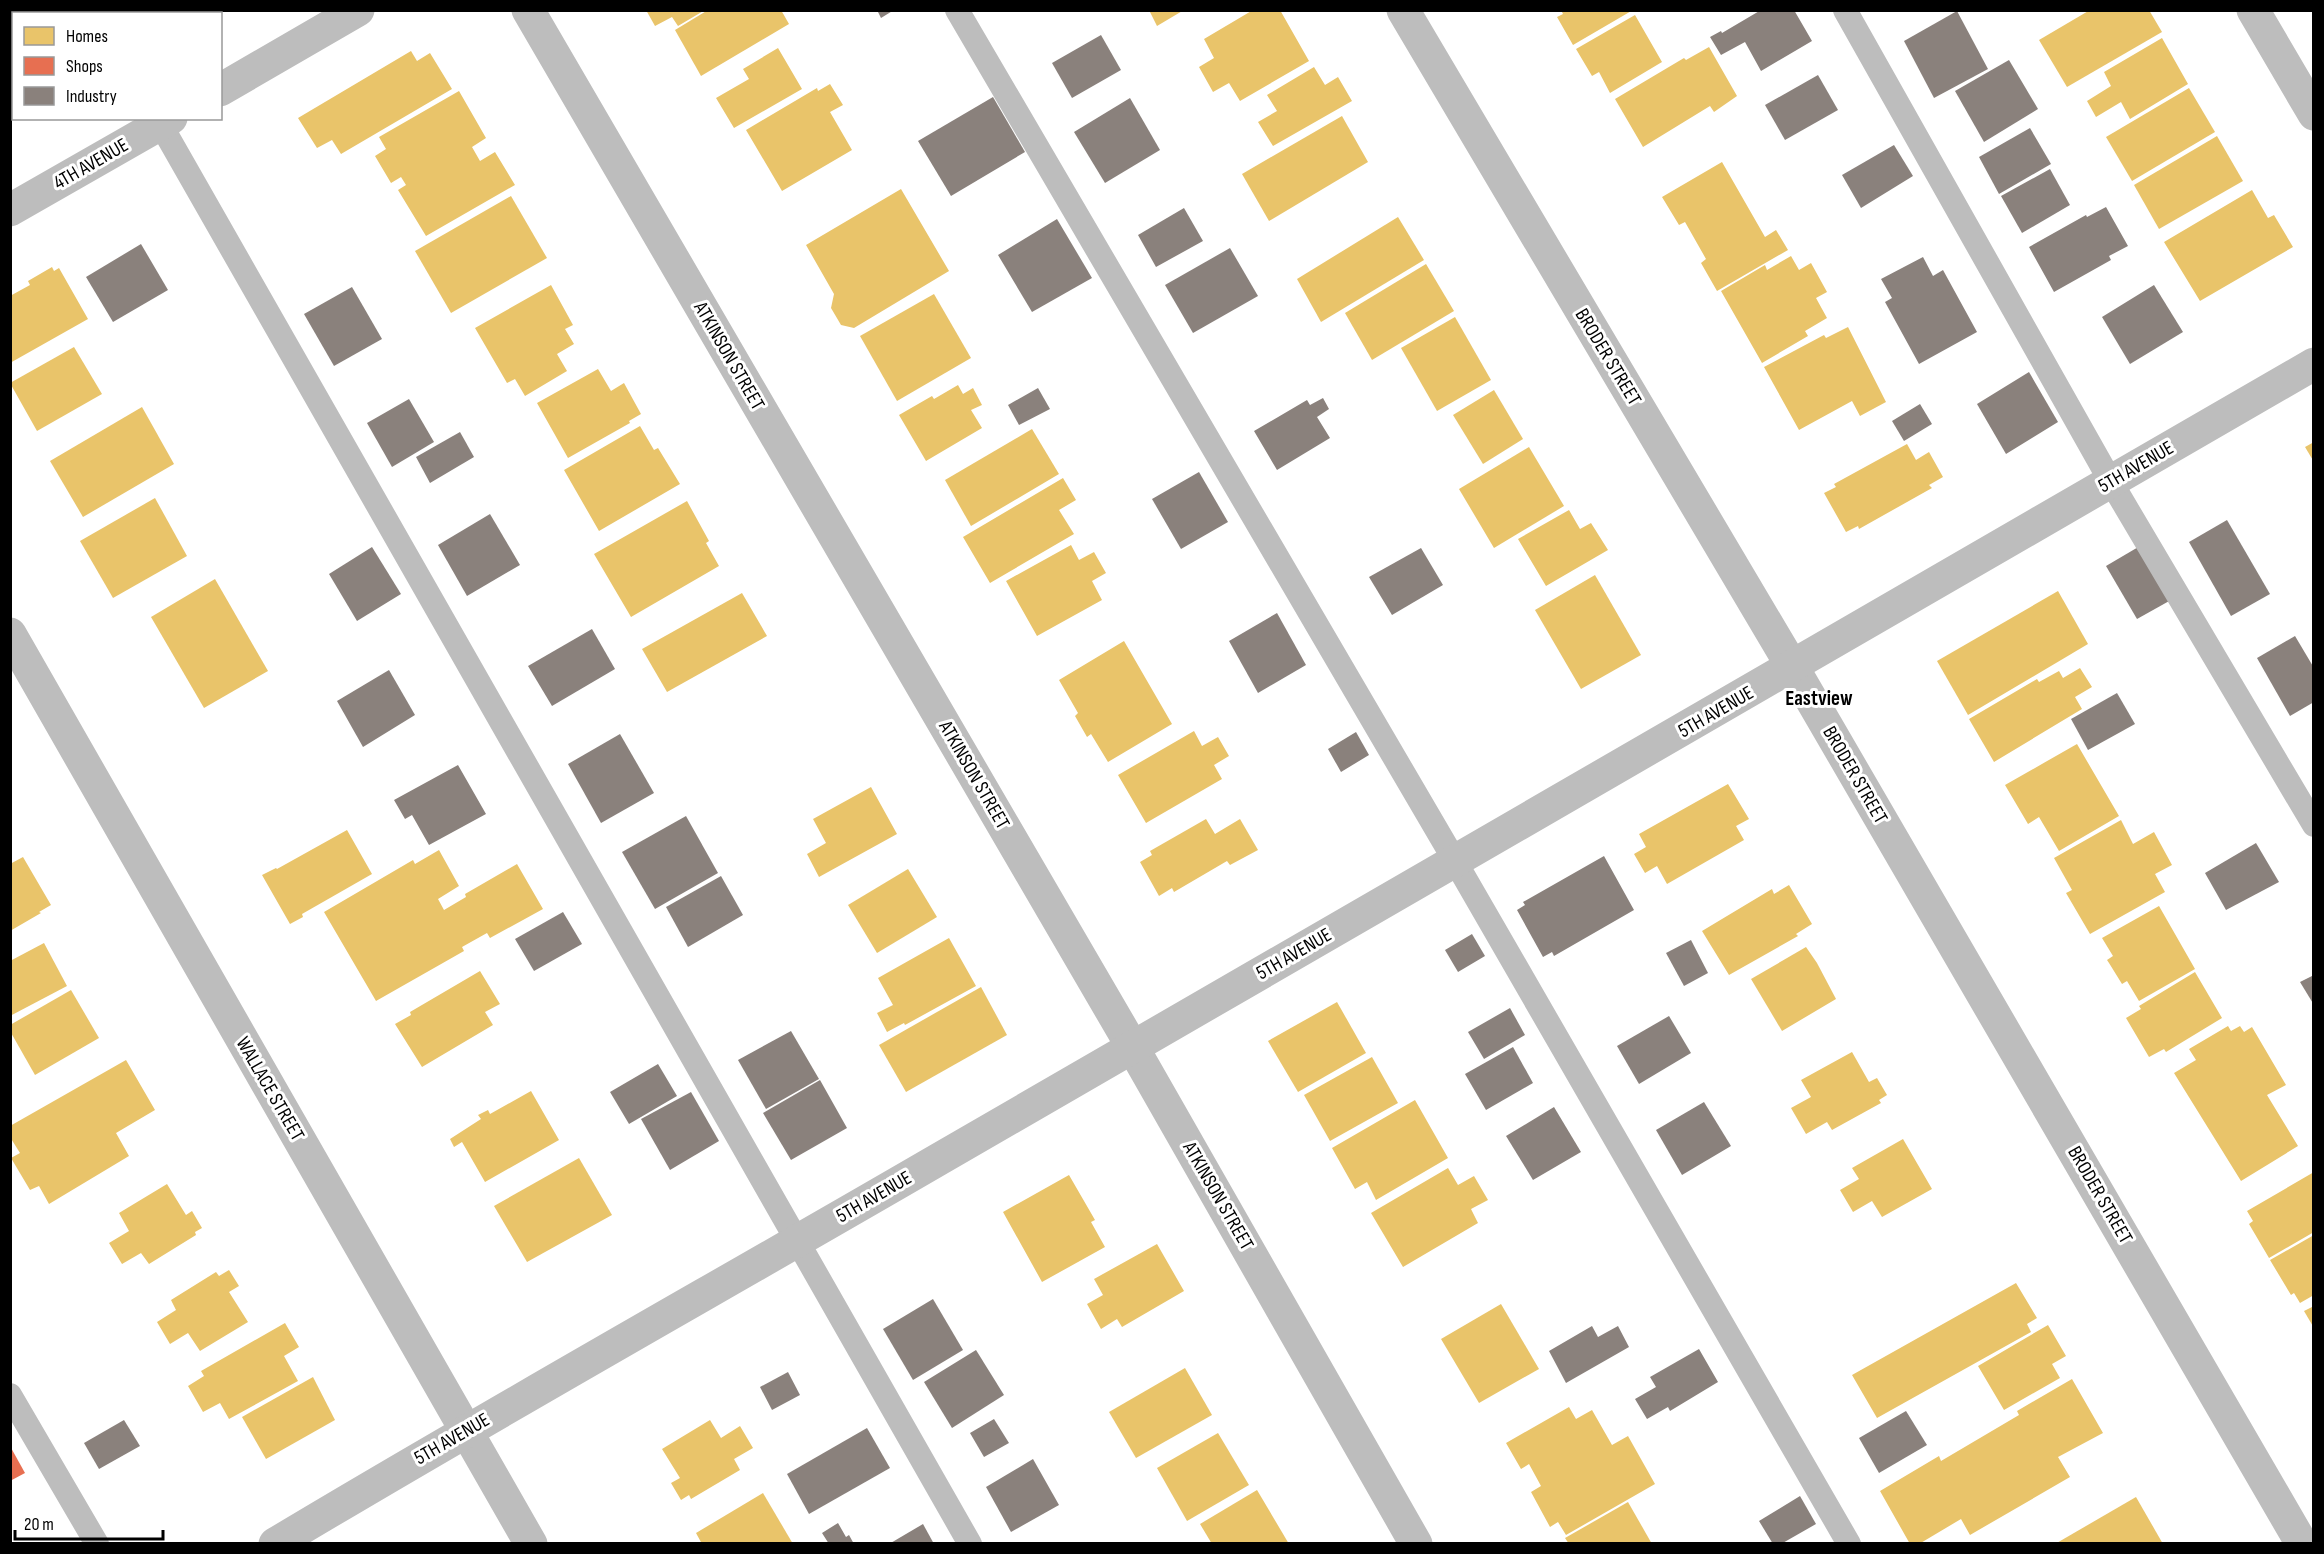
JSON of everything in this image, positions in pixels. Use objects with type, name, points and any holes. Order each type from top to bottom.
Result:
[{"type":"street","points":[[222,89],[358,10]]},
{"type":"street","name":"ATKINSON STREET","points":[[528,10],[1133,1048],[1416,1544]]},
{"type":"street","name":"BRODER STREET","points":[[1403,10],[1792,668],[2302,1544]]},
{"type":"street","points":[[2253,10],[2313,114]]},
{"type":"street","name":"4TH AVENUE","points":[[10,210],[163,120]]},
{"type":"street","name":"5TH AVENUE","points":[[275,1544],[465,1430],[1792,668],[2313,364]]},
{"type":"street","name":"WALLACE STREET","points":[[10,634],[531,1544]]},
{"type":"lane","points":[[957,10],[1455,861],[1849,1544]]},
{"type":"lane","points":[[1845,10],[2111,482],[2313,825]]},
{"type":"lane","points":[[163,120],[796,1242],[970,1544]]},
{"type":"lane","points":[[10,1395],[97,1544]]},
{"type":"building: Homes","points":[[646,10],[705,10],[678,26],[672,17],[655,26]]},
{"type":"building: Homes","points":[[708,10],[781,10],[789,24],[701,76],[675,30]]},
{"type":"building: Homes","points":[[1149,10],[1184,10],[1157,26]]},
{"type":"building: Homes","points":[[1253,10],[1280,10],[1309,61],[1240,101],[1229,83],[1213,92],[1199,67],[1214,58],[1204,39]]},
{"type":"building: Homes","points":[[1561,10],[1633,10],[1573,45],[1557,17],[1563,14]]},
{"type":"building: Homes","points":[[2090,10],[2149,10],[2162,32],[2067,87],[2039,40]]},
{"type":"building: Homes","points":[[1635,15],[1662,62],[1610,93],[1599,72],[1592,76],[1576,49]]},
{"type":"building: Homes","points":[[2162,38],[2188,84],[2130,119],[2121,102],[2096,117],[2087,101],[2111,86],[2104,72]]},
{"type":"building: Homes","points":[[1709,47],[1737,96],[1714,112],[1710,106],[1643,147],[1615,99],[1684,58],[1686,60]]},
{"type":"building: Homes","points":[[778,48],[802,89],[734,128],[716,98],[749,79],[743,69]]},
{"type":"building: Homes","points":[[411,51],[417,61],[430,53],[452,89],[341,154],[332,140],[317,148],[298,118]]},
{"type":"building: Homes","points":[[1314,67],[1325,85],[1338,77],[1352,101],[1273,146],[1258,122],[1277,111],[1267,95]]},
{"type":"building: Homes","points":[[830,84],[843,105],[830,112],[852,150],[782,191],[746,130],[817,88],[818,91]]},
{"type":"building: Homes","points":[[2189,88],[2215,132],[2132,181],[2106,137]]},
{"type":"building: Homes","points":[[459,91],[486,138],[472,147],[480,161],[495,152],[515,185],[426,236],[398,190],[406,185],[401,177],[391,183],[375,156],[386,149],[379,137]]},
{"type":"building: Homes","points":[[1342,116],[1368,162],[1269,221],[1242,174]]},
{"type":"building: Homes","points":[[2217,136],[2243,181],[2159,229],[2134,185]]},
{"type":"building: Homes","points":[[1722,162],[1765,237],[1776,230],[1788,250],[1717,291],[1701,263],[1706,259],[1685,222],[1679,225],[1662,197]]},
{"type":"building: Homes","points":[[901,189],[949,271],[854,328],[841,325],[831,308],[834,294],[806,245]]},
{"type":"building: Homes","points":[[2252,190],[2268,218],[2274,215],[2293,247],[2200,301],[2164,242]]},
{"type":"building: Homes","points":[[511,196],[547,258],[451,313],[415,251]]},
{"type":"building: Homes","points":[[1398,217],[1424,260],[1321,322],[1297,279]]},
{"type":"building: Homes","points":[[1791,256],[1799,270],[1811,263],[1827,292],[1816,298],[1827,318],[1805,331],[1808,336],[1762,363],[1721,291],[1765,265],[1767,270]]},
{"type":"building: Homes","points":[[1426,264],[1454,311],[1372,360],[1345,313]]},
{"type":"building: Homes","points":[[52,267],[54,271],[59,268],[88,319],[10,363],[10,296],[30,285],[28,281]]},
{"type":"building: Homes","points":[[551,285],[573,325],[565,329],[574,344],[557,354],[567,371],[525,396],[515,379],[507,383],[475,328]]},
{"type":"building: Homes","points":[[934,294],[971,358],[897,401],[860,336]]},
{"type":"building: Homes","points":[[1455,317],[1491,380],[1437,411],[1401,348]]},
{"type":"building: Homes","points":[[1848,327],[1886,402],[1860,416],[1852,401],[1799,430],[1764,367],[1824,335],[1826,338]]},
{"type":"building: Homes","points":[[74,347],[102,394],[37,431],[10,383]]},
{"type":"building: Homes","points":[[598,369],[611,391],[624,383],[641,414],[629,421],[630,423],[568,458],[537,403]]},
{"type":"building: Homes","points":[[958,385],[963,394],[973,388],[982,405],[971,410],[982,428],[926,461],[899,415],[932,396],[934,399]]},
{"type":"building: Homes","points":[[1494,390],[1523,439],[1483,464],[1453,415]]},
{"type":"building: Homes","points":[[142,407],[174,464],[83,517],[50,461]]},
{"type":"building: Homes","points":[[640,426],[654,450],[658,448],[680,484],[599,531],[564,470]]},
{"type":"building: Homes","points":[[1032,429],[1059,474],[971,526],[945,480]]},
{"type":"building: Homes","points":[[2314,442],[2314,462],[2305,447]]},
{"type":"building: Homes","points":[[1907,444],[1916,460],[1929,452],[1943,477],[1929,485],[1932,488],[1859,529],[1858,526],[1846,532],[1824,493],[1836,487],[1834,484]]},
{"type":"building: Homes","points":[[1529,447],[1564,506],[1494,548],[1459,489]]},
{"type":"building: Homes","points":[[1063,478],[1076,500],[1059,510],[1074,534],[990,583],[963,537]]},
{"type":"building: Homes","points":[[155,498],[187,556],[113,598],[80,541]]},
{"type":"building: Homes","points":[[687,501],[709,541],[706,543],[719,566],[631,617],[594,554]]},
{"type":"building: Homes","points":[[1569,510],[1580,529],[1591,523],[1608,550],[1546,586],[1518,539]]},
{"type":"building: Homes","points":[[1071,545],[1079,560],[1094,552],[1106,573],[1092,581],[1102,600],[1037,636],[1006,581]]},
{"type":"building: Homes","points":[[1595,575],[1641,655],[1581,689],[1535,610]]},
{"type":"building: Homes","points":[[215,579],[268,671],[204,708],[151,617]]},
{"type":"building: Homes","points":[[2058,591],[2088,644],[1968,715],[1937,661]]},
{"type":"building: Homes","points":[[742,593],[767,636],[667,692],[642,649]]},
{"type":"building: Homes","points":[[1124,641],[1172,724],[1108,762],[1091,734],[1087,737],[1075,716],[1078,713],[1059,680]]},
{"type":"building: Homes","points":[[2080,668],[2092,687],[2075,697],[2082,709],[1994,762],[1969,719],[2037,679],[2039,682],[2059,671],[2063,678]]},
{"type":"building: Homes","points":[[1194,731],[1202,746],[1218,737],[1229,756],[1214,765],[1222,779],[1146,823],[1118,775]]},
{"type":"building: Homes","points":[[2077,744],[2119,816],[2059,851],[2039,817],[2028,824],[2005,785]]},
{"type":"building: Homes","points":[[1728,784],[1749,819],[1736,826],[1744,840],[1667,884],[1657,866],[1645,873],[1634,854],[1646,847],[1639,834]]},
{"type":"building: Homes","points":[[871,787],[897,834],[819,877],[807,854],[826,843],[813,819]]},
{"type":"building: Homes","points":[[1206,819],[1215,834],[1240,819],[1258,850],[1230,865],[1227,861],[1174,892],[1172,888],[1159,896],[1140,862],[1152,855],[1150,851]]},
{"type":"building: Homes","points":[[2121,820],[2133,844],[2154,832],[2172,865],[2155,874],[2165,892],[2090,934],[2066,893],[2072,890],[2054,858]]},
{"type":"building: Homes","points":[[347,830],[372,874],[302,914],[303,917],[290,924],[262,875]]},
{"type":"building: Homes","points":[[439,850],[459,886],[438,899],[444,910],[466,897],[465,894],[517,864],[543,909],[490,938],[487,933],[462,947],[464,951],[376,1001],[324,912],[413,860],[415,864]]},
{"type":"building: Homes","points":[[23,857],[51,905],[10,931],[10,864]]},
{"type":"building: Homes","points":[[908,869],[937,917],[877,953],[848,905]]},
{"type":"building: Homes","points":[[1789,885],[1812,924],[1796,934],[1798,936],[1729,975],[1702,931],[1772,889],[1774,894]]},
{"type":"building: Homes","points":[[2159,906],[2195,969],[2139,1001],[2127,981],[2122,984],[2107,960],[2113,956],[2102,938]]},
{"type":"building: Homes","points":[[949,938],[976,986],[905,1025],[904,1023],[887,1032],[877,1013],[893,1005],[878,978]]},
{"type":"building: Homes","points":[[44,943],[67,986],[10,1016],[10,961]]},
{"type":"building: Homes","points":[[1806,947],[1836,999],[1782,1031],[1751,979]]},
{"type":"building: Homes","points":[[480,971],[500,1004],[485,1012],[493,1025],[422,1067],[395,1024],[411,1015],[410,1012]]},
{"type":"building: Homes","points":[[2195,972],[2222,1018],[2166,1052],[2164,1049],[2149,1057],[2126,1018],[2141,1009],[2139,1006]]},
{"type":"building: Homes","points":[[981,987],[1007,1035],[906,1092],[879,1045]]},
{"type":"building: Homes","points":[[71,990],[99,1038],[35,1075],[10,1031],[10,1025]]},
{"type":"building: Homes","points":[[1337,1002],[1366,1053],[1298,1092],[1268,1041]]},
{"type":"building: Homes","points":[[2228,1026],[2231,1031],[2240,1026],[2244,1032],[2252,1027],[2286,1085],[2267,1095],[2298,1146],[2241,1181],[2174,1073],[2196,1060],[2189,1049]]},
{"type":"building: Homes","points":[[1852,1052],[1869,1082],[1877,1078],[1887,1095],[1879,1100],[1881,1103],[1832,1130],[1827,1122],[1806,1134],[1791,1108],[1811,1097],[1801,1080]]},
{"type":"building: Homes","points":[[1372,1057],[1398,1103],[1330,1141],[1304,1095]]},
{"type":"building: Homes","points":[[126,1060],[155,1110],[116,1133],[129,1156],[49,1204],[39,1186],[30,1190],[11,1158],[20,1153],[10,1137],[10,1126]]},
{"type":"building: Homes","points":[[531,1091],[559,1140],[485,1182],[462,1142],[454,1147],[450,1139],[481,1119],[478,1115],[488,1110],[490,1114]]},
{"type":"building: Homes","points":[[1415,1100],[1448,1158],[1376,1200],[1367,1182],[1355,1189],[1332,1148]]},
{"type":"building: Homes","points":[[1903,1139],[1932,1189],[1882,1217],[1872,1201],[1853,1212],[1840,1190],[1859,1179],[1852,1168]]},
{"type":"building: Homes","points":[[579,1158],[612,1215],[527,1262],[494,1206]]},
{"type":"building: Homes","points":[[1448,1168],[1458,1185],[1474,1176],[1488,1200],[1471,1209],[1478,1223],[1403,1267],[1371,1213]]},
{"type":"building: Homes","points":[[2314,1172],[2314,1232],[2269,1258],[2249,1224],[2253,1221],[2247,1211]]},
{"type":"building: Homes","points":[[1069,1175],[1095,1220],[1091,1222],[1105,1247],[1042,1282],[1003,1212]]},
{"type":"building: Homes","points":[[167,1184],[186,1215],[192,1211],[202,1228],[195,1232],[196,1235],[149,1264],[141,1253],[122,1264],[109,1243],[129,1231],[119,1213]]},
{"type":"building: Homes","points":[[2314,1235],[2314,1295],[2300,1303],[2294,1293],[2291,1295],[2270,1260]]},
{"type":"building: Homes","points":[[1157,1244],[1184,1291],[1122,1327],[1117,1319],[1101,1329],[1087,1304],[1103,1295],[1094,1279]]},
{"type":"building: Homes","points":[[229,1270],[239,1286],[229,1292],[248,1322],[200,1351],[188,1333],[170,1344],[157,1322],[176,1310],[171,1300],[216,1272],[219,1276]]},
{"type":"building: Homes","points":[[2016,1283],[2037,1318],[2027,1324],[2031,1332],[1877,1418],[1852,1375]]},
{"type":"building: Homes","points":[[1501,1304],[1539,1369],[1479,1403],[1441,1339]]},
{"type":"building: Homes","points":[[2314,1306],[2314,1328],[2304,1311]]},
{"type":"building: Homes","points":[[285,1323],[299,1347],[284,1356],[298,1381],[229,1419],[220,1403],[203,1412],[188,1386],[204,1376],[201,1371]]},
{"type":"building: Homes","points":[[2048,1325],[2066,1356],[2052,1364],[2060,1378],[2004,1410],[1978,1366]]},
{"type":"building: Homes","points":[[1185,1368],[1212,1415],[1136,1458],[1109,1412]]},
{"type":"building: Homes","points":[[313,1377],[335,1420],[266,1459],[242,1417]]},
{"type":"building: Homes","points":[[2072,1379],[2103,1433],[2058,1457],[2070,1477],[1970,1535],[1961,1519],[1919,1544],[1910,1544],[1880,1491],[1939,1456],[1941,1461],[2019,1415],[2017,1411]]},
{"type":"building: Homes","points":[[1569,1407],[1576,1419],[1592,1410],[1612,1445],[1628,1436],[1655,1484],[1566,1535],[1558,1522],[1550,1527],[1531,1492],[1541,1486],[1529,1464],[1521,1469],[1506,1443]]},
{"type":"building: Homes","points":[[710,1420],[721,1438],[740,1426],[753,1448],[734,1459],[740,1470],[691,1499],[689,1495],[681,1500],[671,1483],[680,1478],[662,1449]]},
{"type":"building: Homes","points":[[1218,1433],[1249,1485],[1187,1521],[1157,1468]]},
{"type":"building: Homes","points":[[1257,1490],[1289,1544],[1212,1544],[1200,1524]]},
{"type":"building: Homes","points":[[763,1493],[793,1544],[702,1544],[696,1533]]},
{"type":"building: Homes","points":[[2136,1497],[2163,1544],[2055,1544]]},
{"type":"building: Homes","points":[[1628,1502],[1652,1544],[1569,1544],[1565,1538]]},
{"type":"building: Shops","points":[[10,1446],[25,1473],[10,1481]]},
{"type":"building: Industry","points":[[877,10],[894,10],[881,18]]},
{"type":"building: Industry","points":[[1761,10],[1794,10],[1812,41],[1761,71],[1745,42],[1721,55],[1710,37],[1721,31],[1722,33]]},
{"type":"building: Industry","points":[[1957,11],[1988,69],[1934,98],[1904,41]]},
{"type":"building: Industry","points":[[1101,35],[1121,70],[1072,98],[1052,63]]},
{"type":"building: Industry","points":[[2009,60],[2038,109],[1984,142],[1955,91]]},
{"type":"building: Industry","points":[[1818,75],[1838,110],[1785,140],[1765,105]]},
{"type":"building: Industry","points":[[993,97],[1025,152],[951,196],[918,141]]},
{"type":"building: Industry","points":[[1130,98],[1160,150],[1105,183],[1074,132]]},
{"type":"building: Industry","points":[[2030,128],[2051,164],[1999,194],[1979,157]]},
{"type":"building: Industry","points":[[1894,145],[1913,176],[1861,208],[1842,175]]},
{"type":"building: Industry","points":[[2050,169],[2070,205],[2022,233],[2001,196]]},
{"type":"building: Industry","points":[[2106,207],[2128,246],[2109,256],[2111,260],[2054,292],[2029,247],[2086,215],[2087,217]]},
{"type":"building: Industry","points":[[1184,208],[1203,241],[1156,267],[1138,235]]},
{"type":"building: Industry","points":[[1057,219],[1092,278],[1032,312],[998,255]]},
{"type":"building: Industry","points":[[141,244],[168,290],[113,322],[86,277]]},
{"type":"building: Industry","points":[[1230,248],[1258,296],[1193,333],[1165,285]]},
{"type":"building: Industry","points":[[1923,257],[1933,276],[1943,270],[1977,332],[1919,364],[1885,302],[1892,298],[1881,279]]},
{"type":"building: Industry","points":[[2154,285],[2183,332],[2130,364],[2102,317]]},
{"type":"building: Industry","points":[[352,287],[382,339],[334,366],[304,314]]},
{"type":"building: Industry","points":[[2029,372],[2058,422],[2006,454],[1977,404]]},
{"type":"building: Industry","points":[[1038,388],[1050,409],[1019,425],[1008,405]]},
{"type":"building: Industry","points":[[1323,398],[1329,409],[1317,417],[1330,438],[1277,470],[1254,431],[1307,400],[1310,405]]},
{"type":"building: Industry","points":[[409,399],[434,442],[392,467],[367,423]]},
{"type":"building: Industry","points":[[1920,404],[1932,424],[1904,441],[1892,421]]},
{"type":"building: Industry","points":[[460,432],[474,457],[430,483],[416,457]]},
{"type":"building: Industry","points":[[1199,472],[1228,522],[1181,549],[1152,499]]},
{"type":"building: Industry","points":[[490,514],[520,565],[467,596],[438,545]]},
{"type":"building: Industry","points":[[2227,520],[2270,594],[2231,616],[2189,542]]},
{"type":"building: Industry","points":[[2140,546],[2171,600],[2137,619],[2106,566]]},
{"type":"building: Industry","points":[[372,547],[401,594],[357,621],[329,574]]},
{"type":"building: Industry","points":[[1421,548],[1443,585],[1392,615],[1369,577]]},
{"type":"building: Industry","points":[[1277,613],[1306,665],[1258,693],[1229,641]]},
{"type":"building: Industry","points":[[592,629],[615,669],[552,706],[528,666]]},
{"type":"building: Industry","points":[[2295,636],[2314,668],[2314,702],[2290,716],[2257,658]]},
{"type":"building: Industry","points":[[389,670],[415,715],[363,747],[337,701]]},
{"type":"building: Industry","points":[[2117,693],[2135,724],[2088,750],[2071,719]]},
{"type":"building: Industry","points":[[1356,732],[1369,755],[1341,772],[1328,749]]},
{"type":"building: Industry","points":[[620,734],[654,793],[601,823],[568,764]]},
{"type":"building: Industry","points":[[458,765],[486,814],[429,845],[412,815],[405,819],[394,800]]},
{"type":"building: Industry","points":[[686,816],[718,873],[655,909],[622,852]]},
{"type":"building: Industry","points":[[2256,843],[2279,882],[2226,910],[2205,873]]},
{"type":"building: Industry","points":[[1604,856],[1634,910],[1554,956],[1552,952],[1543,957],[1517,910],[1525,905],[1523,902]]},
{"type":"building: Industry","points":[[721,876],[743,915],[688,947],[666,907]]},
{"type":"building: Industry","points":[[563,912],[582,944],[534,971],[515,939]]},
{"type":"building: Industry","points":[[1472,934],[1485,956],[1458,972],[1445,950]]},
{"type":"building: Industry","points":[[1691,940],[1708,973],[1684,986],[1666,953]]},
{"type":"building: Industry","points":[[2314,975],[2314,1005],[2300,982]]},
{"type":"building: Industry","points":[[1510,1008],[1525,1035],[1484,1059],[1468,1032]]},
{"type":"building: Industry","points":[[1669,1016],[1691,1053],[1639,1084],[1617,1046]]},
{"type":"building: Industry","points":[[791,1031],[819,1079],[766,1109],[738,1060]]},
{"type":"building: Industry","points":[[1513,1047],[1533,1083],[1486,1110],[1465,1074]]},
{"type":"building: Industry","points":[[658,1064],[677,1096],[629,1124],[610,1092]]},
{"type":"building: Industry","points":[[820,1080],[847,1128],[791,1160],[763,1113]]},
{"type":"building: Industry","points":[[691,1092],[719,1141],[670,1170],[641,1119]]},
{"type":"building: Industry","points":[[1704,1102],[1731,1146],[1682,1175],[1656,1130]]},
{"type":"building: Industry","points":[[1554,1107],[1581,1152],[1533,1180],[1506,1136]]},
{"type":"building: Industry","points":[[933,1299],[963,1350],[913,1380],[883,1329]]},
{"type":"building: Industry","points":[[1592,1326],[1598,1337],[1618,1326],[1629,1347],[1566,1383],[1549,1351]]},
{"type":"building: Industry","points":[[1699,1349],[1718,1382],[1670,1411],[1668,1407],[1647,1419],[1635,1399],[1656,1387],[1650,1377]]},
{"type":"building: Industry","points":[[976,1350],[1004,1395],[952,1428],[924,1382]]},
{"type":"building: Industry","points":[[788,1372],[800,1395],[772,1410],[760,1387]]},
{"type":"building: Industry","points":[[1906,1411],[1927,1445],[1879,1473],[1859,1438]]},
{"type":"building: Industry","points":[[994,1419],[1009,1443],[984,1457],[970,1433]]},
{"type":"building: Industry","points":[[124,1420],[140,1446],[99,1469],[84,1443]]},
{"type":"building: Industry","points":[[867,1428],[890,1468],[809,1514],[787,1474]]},
{"type":"building: Industry","points":[[1033,1459],[1059,1505],[1011,1532],[986,1487]]},
{"type":"building: Industry","points":[[1800,1496],[1816,1524],[1781,1544],[1773,1544],[1759,1521]]},
{"type":"building: Industry","points":[[838,1523],[846,1537],[849,1535],[854,1544],[829,1544],[822,1533]]},
{"type":"building: Industry","points":[[923,1524],[934,1544],[889,1544]]},
{"type":"district","name":"Eastview","points":[[1819,698]]}]
